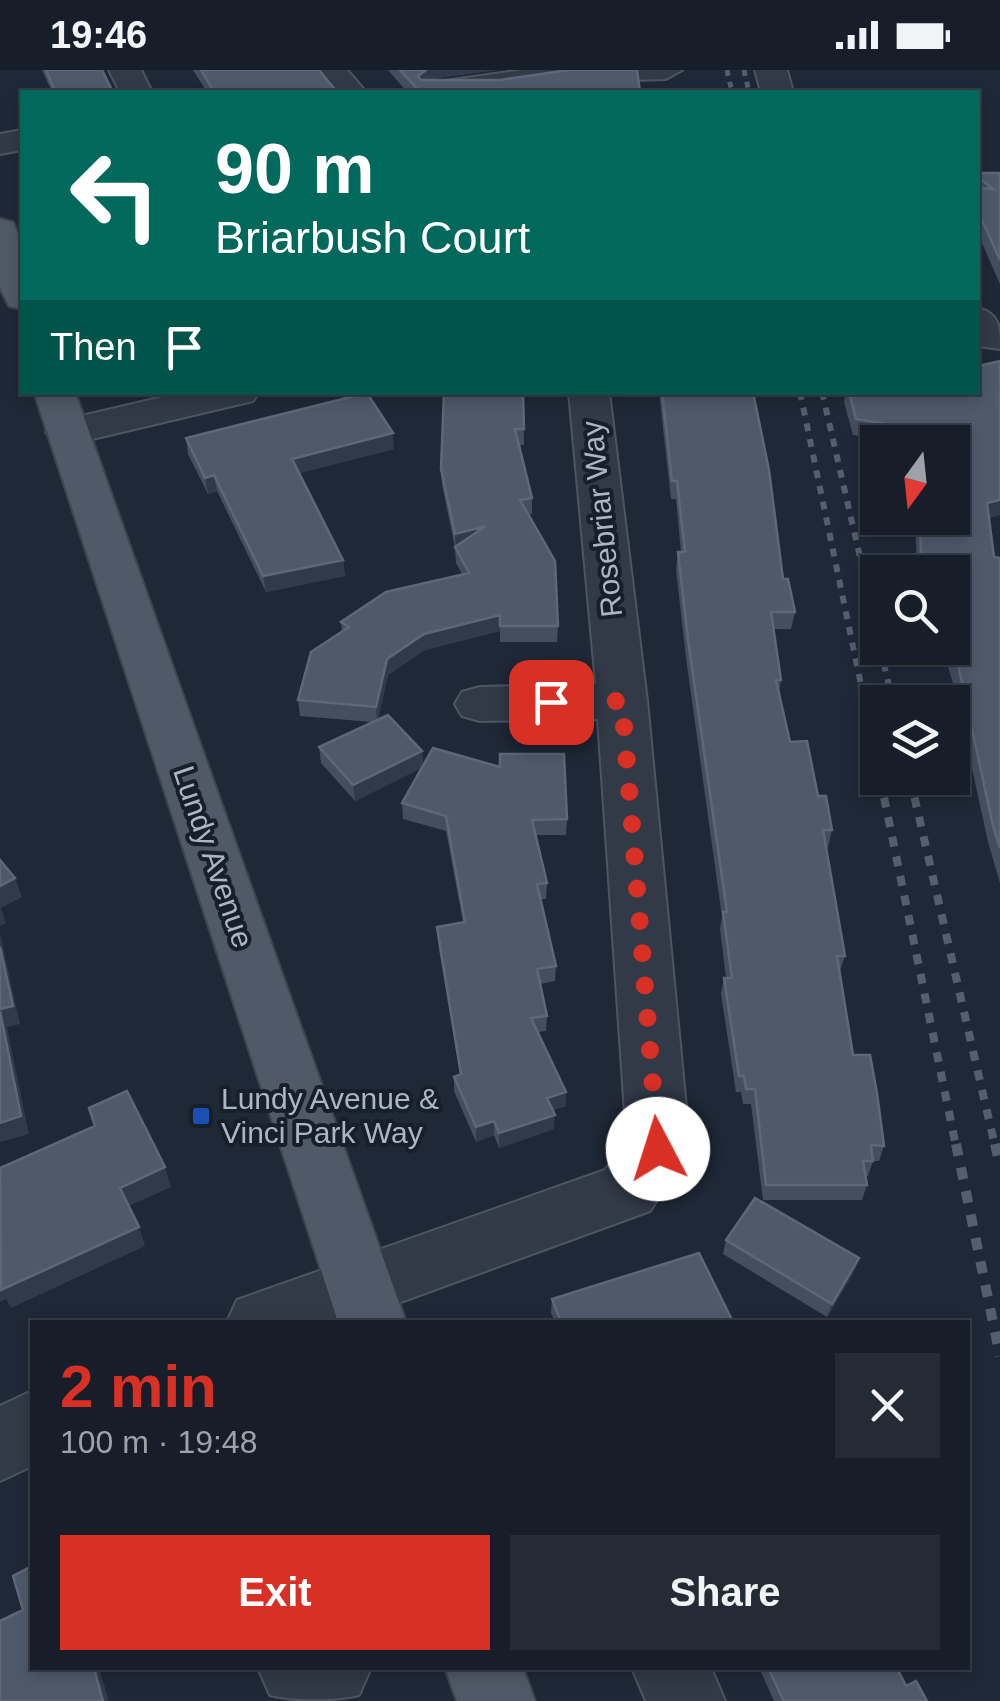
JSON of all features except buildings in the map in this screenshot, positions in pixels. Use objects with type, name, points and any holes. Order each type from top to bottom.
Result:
[{"type":"main road","points":[[0,230],[20,292]]},
{"type":"main road","name":"Lundy Avenue","points":[[61,412],[366,1304]]},
{"type":"main road","points":[[485,1670],[496,1701]]},
{"type":"street","points":[[329,70],[348,90]]},
{"type":"street","points":[[452,90],[568,73],[664,70]]},
{"type":"street","points":[[61,412],[211,395]]},
{"type":"street","name":"Rosebriar Way","points":[[273,1320],[366,1304],[626,1191],[658,1149],[622,701],[588,395]]},
{"type":"street","points":[[480,704],[622,701]]},
{"type":"street","points":[[0,1446],[30,1427]]},
{"type":"street","points":[[672,1670],[686,1701]]},
{"type":"railway","points":[[727,70],[732,90]]},
{"type":"railway","points":[[744,70],[749,90]]},
{"type":"railway","points":[[801,395],[861,685]]},
{"type":"railway","points":[[823,395],[860,557]]},
{"type":"railway","points":[[884,665],[889,685]]},
{"type":"railway","points":[[884,795],[956,1146]]},
{"type":"railway","points":[[914,795],[995,1146]]},
{"type":"railway","points":[[956,1144],[1000,1356]]},
{"type":"railway","points":[[995,1144],[1000,1166]]},
{"type":"place","name":"Lundy Avenue & Vinci Park Way","points":[[201,1116]]},
{"type":"route","points":[[551,702],[622,701],[658,1149]]}]
